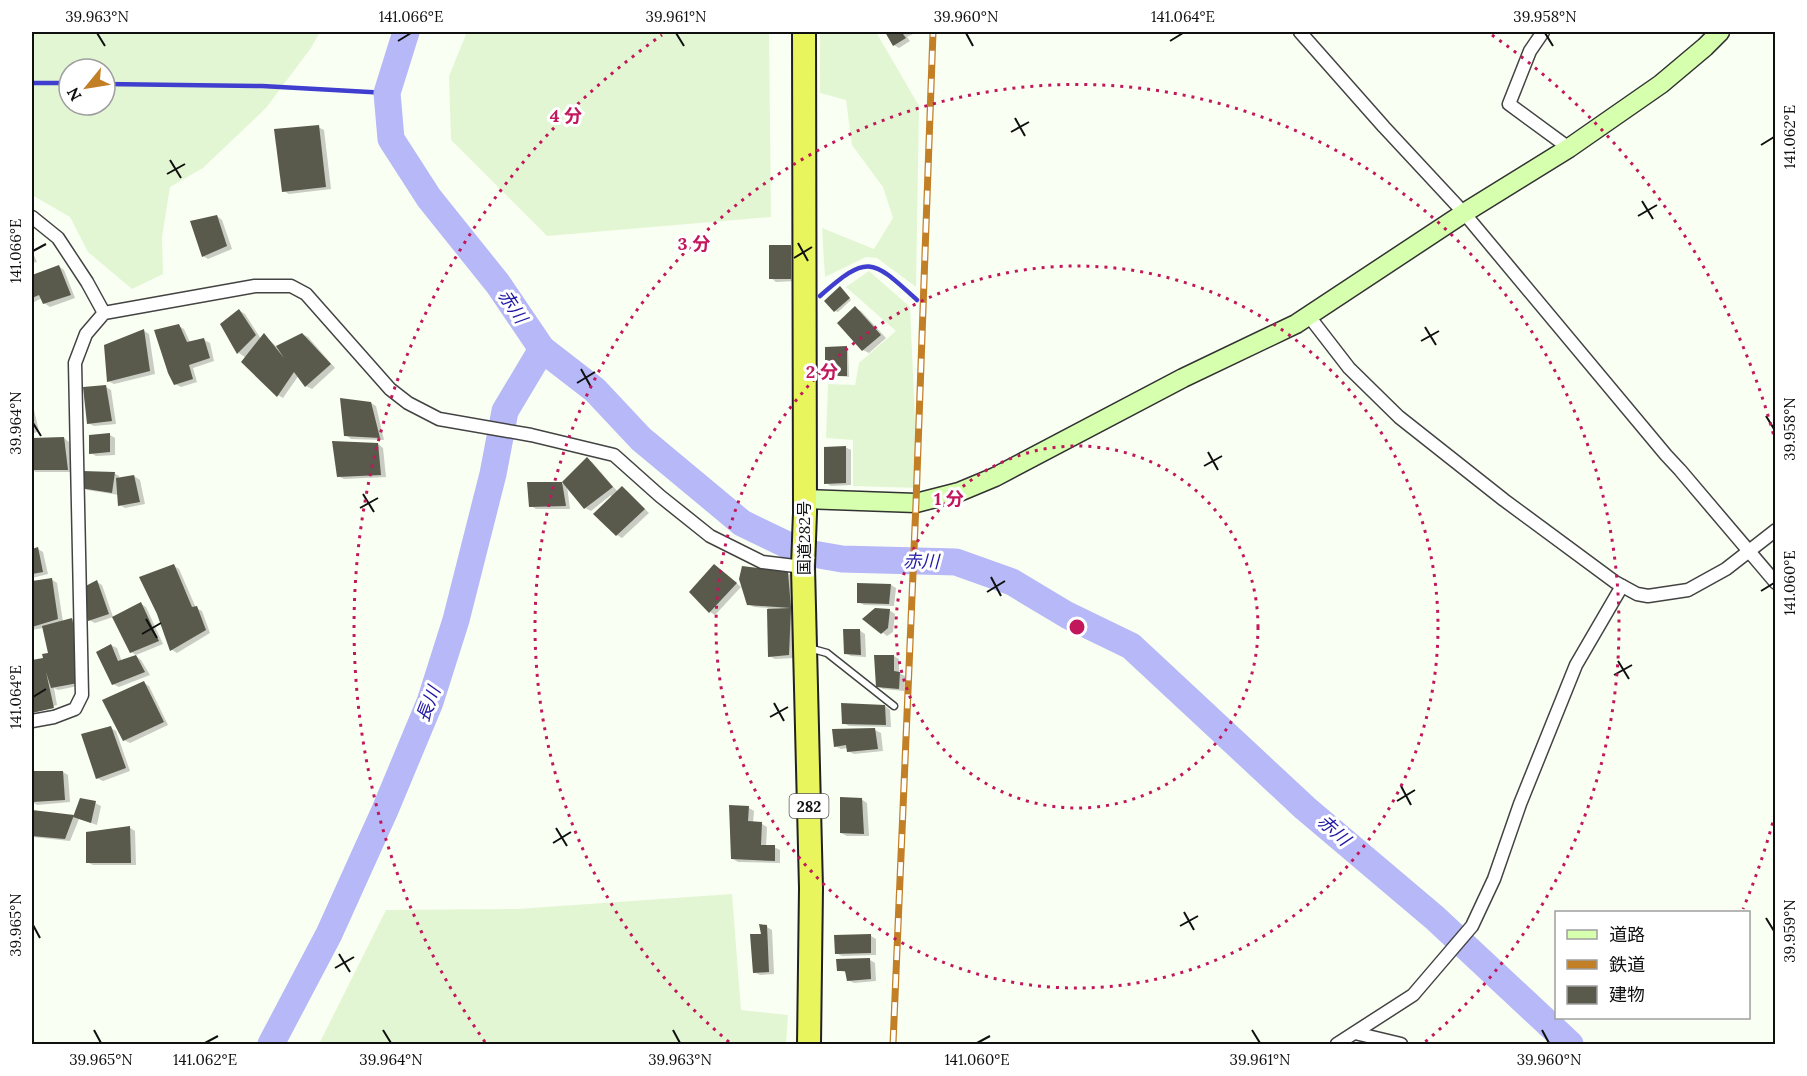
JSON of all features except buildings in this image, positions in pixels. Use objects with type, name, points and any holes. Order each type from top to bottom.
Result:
[{"type":"highway","name":"国道282号","points":[[804,32],[803,567],[810,888],[809,1044]]},
{"type":"street","points":[[1300,32],[1384,128],[1464,213],[1776,583]]},
{"type":"street","points":[[1543,32],[1530,51],[1509,104],[1569,148]]},
{"type":"street","points":[[804,506],[916,503],[959,492],[1005,472],[1183,378],[1296,324],[1464,213],[1569,148],[1661,84],[1720,32]]},
{"type":"street","points":[[32,218],[58,238],[104,313]]},
{"type":"street","points":[[32,721],[54,717],[75,709],[82,695],[75,363],[86,334],[104,313],[255,286],[291,286],[306,294],[390,389],[408,403],[439,419],[531,435],[614,455],[710,536],[762,562],[803,567]]},
{"type":"street","points":[[1308,315],[1349,368],[1399,417],[1504,500],[1622,586],[1637,594],[1648,596],[1688,590],[1726,569],[1776,530]]},
{"type":"street","points":[[1337,1044],[1413,995],[1472,926],[1494,879],[1520,804],[1576,665],[1622,586]]},
{"type":"street","points":[[1355,1032],[1401,1044]]},
{"type":"lane","points":[[805,647],[827,653],[894,706]]},
{"type":"green space","points":[[32,32],[320,32],[311,48],[266,108],[203,168],[170,187],[162,237],[163,274],[132,289],[88,252],[70,217],[32,195]]},
{"type":"green space","points":[[467,32],[769,32],[771,217],[547,236],[451,140],[449,76]]},
{"type":"green space","points":[[820,32],[876,32],[919,106],[916,287],[877,258],[866,257],[825,277],[822,228],[874,249],[893,218],[883,187],[852,145],[846,100],[820,93]]},
{"type":"green space","points":[[869,271],[910,307],[918,488],[853,486],[853,440],[826,438],[828,384],[855,385],[859,363],[896,331],[846,287]]},
{"type":"green space","points":[[732,894],[741,1010],[788,1015],[786,1044],[319,1044],[386,910],[517,909]]},
{"type":"waterway","name":"赤川","points":[[406,32],[387,93],[391,139],[429,198],[498,284],[542,349],[595,390],[641,439],[742,523],[802,552],[842,559],[956,562],[1012,582],[1067,615],[1131,646],[1305,808],[1435,918],[1570,1044]]},
{"type":"waterway","points":[[32,83],[57,83]]},
{"type":"waterway","points":[[117,84],[262,86],[387,93]]},
{"type":"waterway","points":[[820,296],[849,273],[869,266],[889,276],[917,300]]},
{"type":"waterway","name":"長川","points":[[271,1044],[329,934],[385,810],[430,702],[456,620],[493,474],[505,411],[542,349]]},
{"type":"railway","points":[[893,1044],[933,32]]}]
